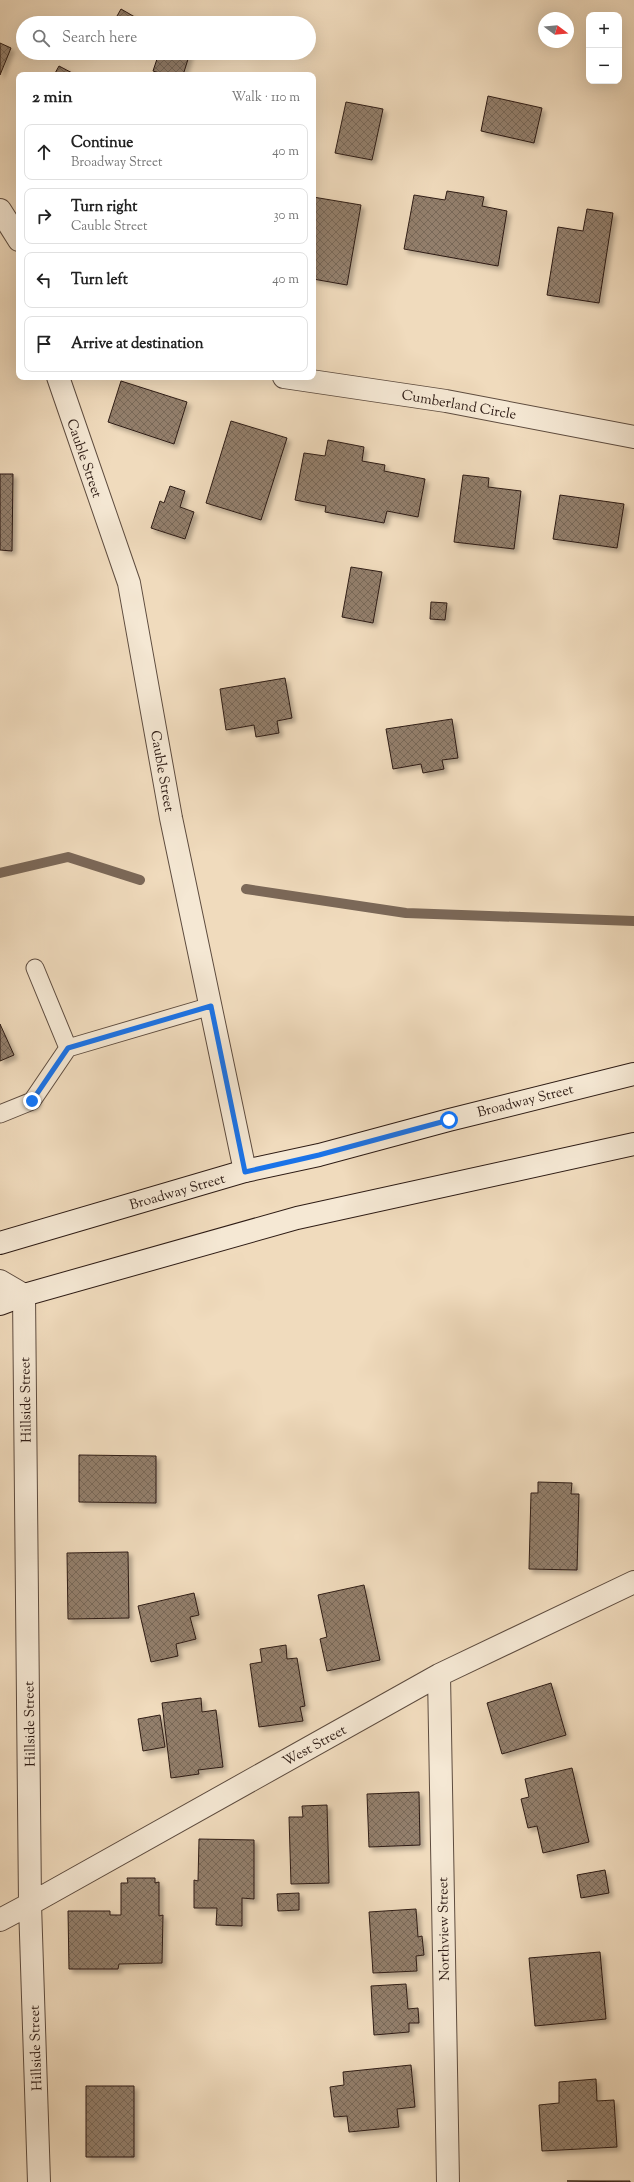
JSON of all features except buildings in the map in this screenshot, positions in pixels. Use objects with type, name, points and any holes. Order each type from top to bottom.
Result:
[{"type":"street","points":[[0,210],[16,235]]},
{"type":"street","name":"Cauble Street","points":[[59,380],[129,583],[171,818],[245,1172]]},
{"type":"street","name":"Cumberland Circle","points":[[304,380],[446,401],[634,437]]},
{"type":"street","name":"Broadway Street","points":[[0,1243],[245,1172],[319,1155],[449,1120],[634,1074]]},
{"type":"street","points":[[0,1304],[24,1295],[297,1218],[634,1144]]},
{"type":"street","points":[[0,1281],[24,1295]]},
{"type":"street","name":"Hillside Street","points":[[24,1295],[30,1904],[39,2182]]},
{"type":"street","name":"West Street","points":[[0,1920],[439,1675],[634,1582]]},
{"type":"street","name":"Northview Street","points":[[439,1675],[448,2182]]},
{"type":"lane","points":[[35,968],[68,1048]]},
{"type":"lane","points":[[0,1114],[32,1101],[68,1048],[211,1006]]},
{"type":"waterway","points":[[0,873],[68,857],[140,880]]},
{"type":"waterway","points":[[246,889],[406,913],[634,921]]},
{"type":"route","points":[[32,1101],[68,1048],[211,1006],[245,1172],[319,1155],[449,1120]]}]
